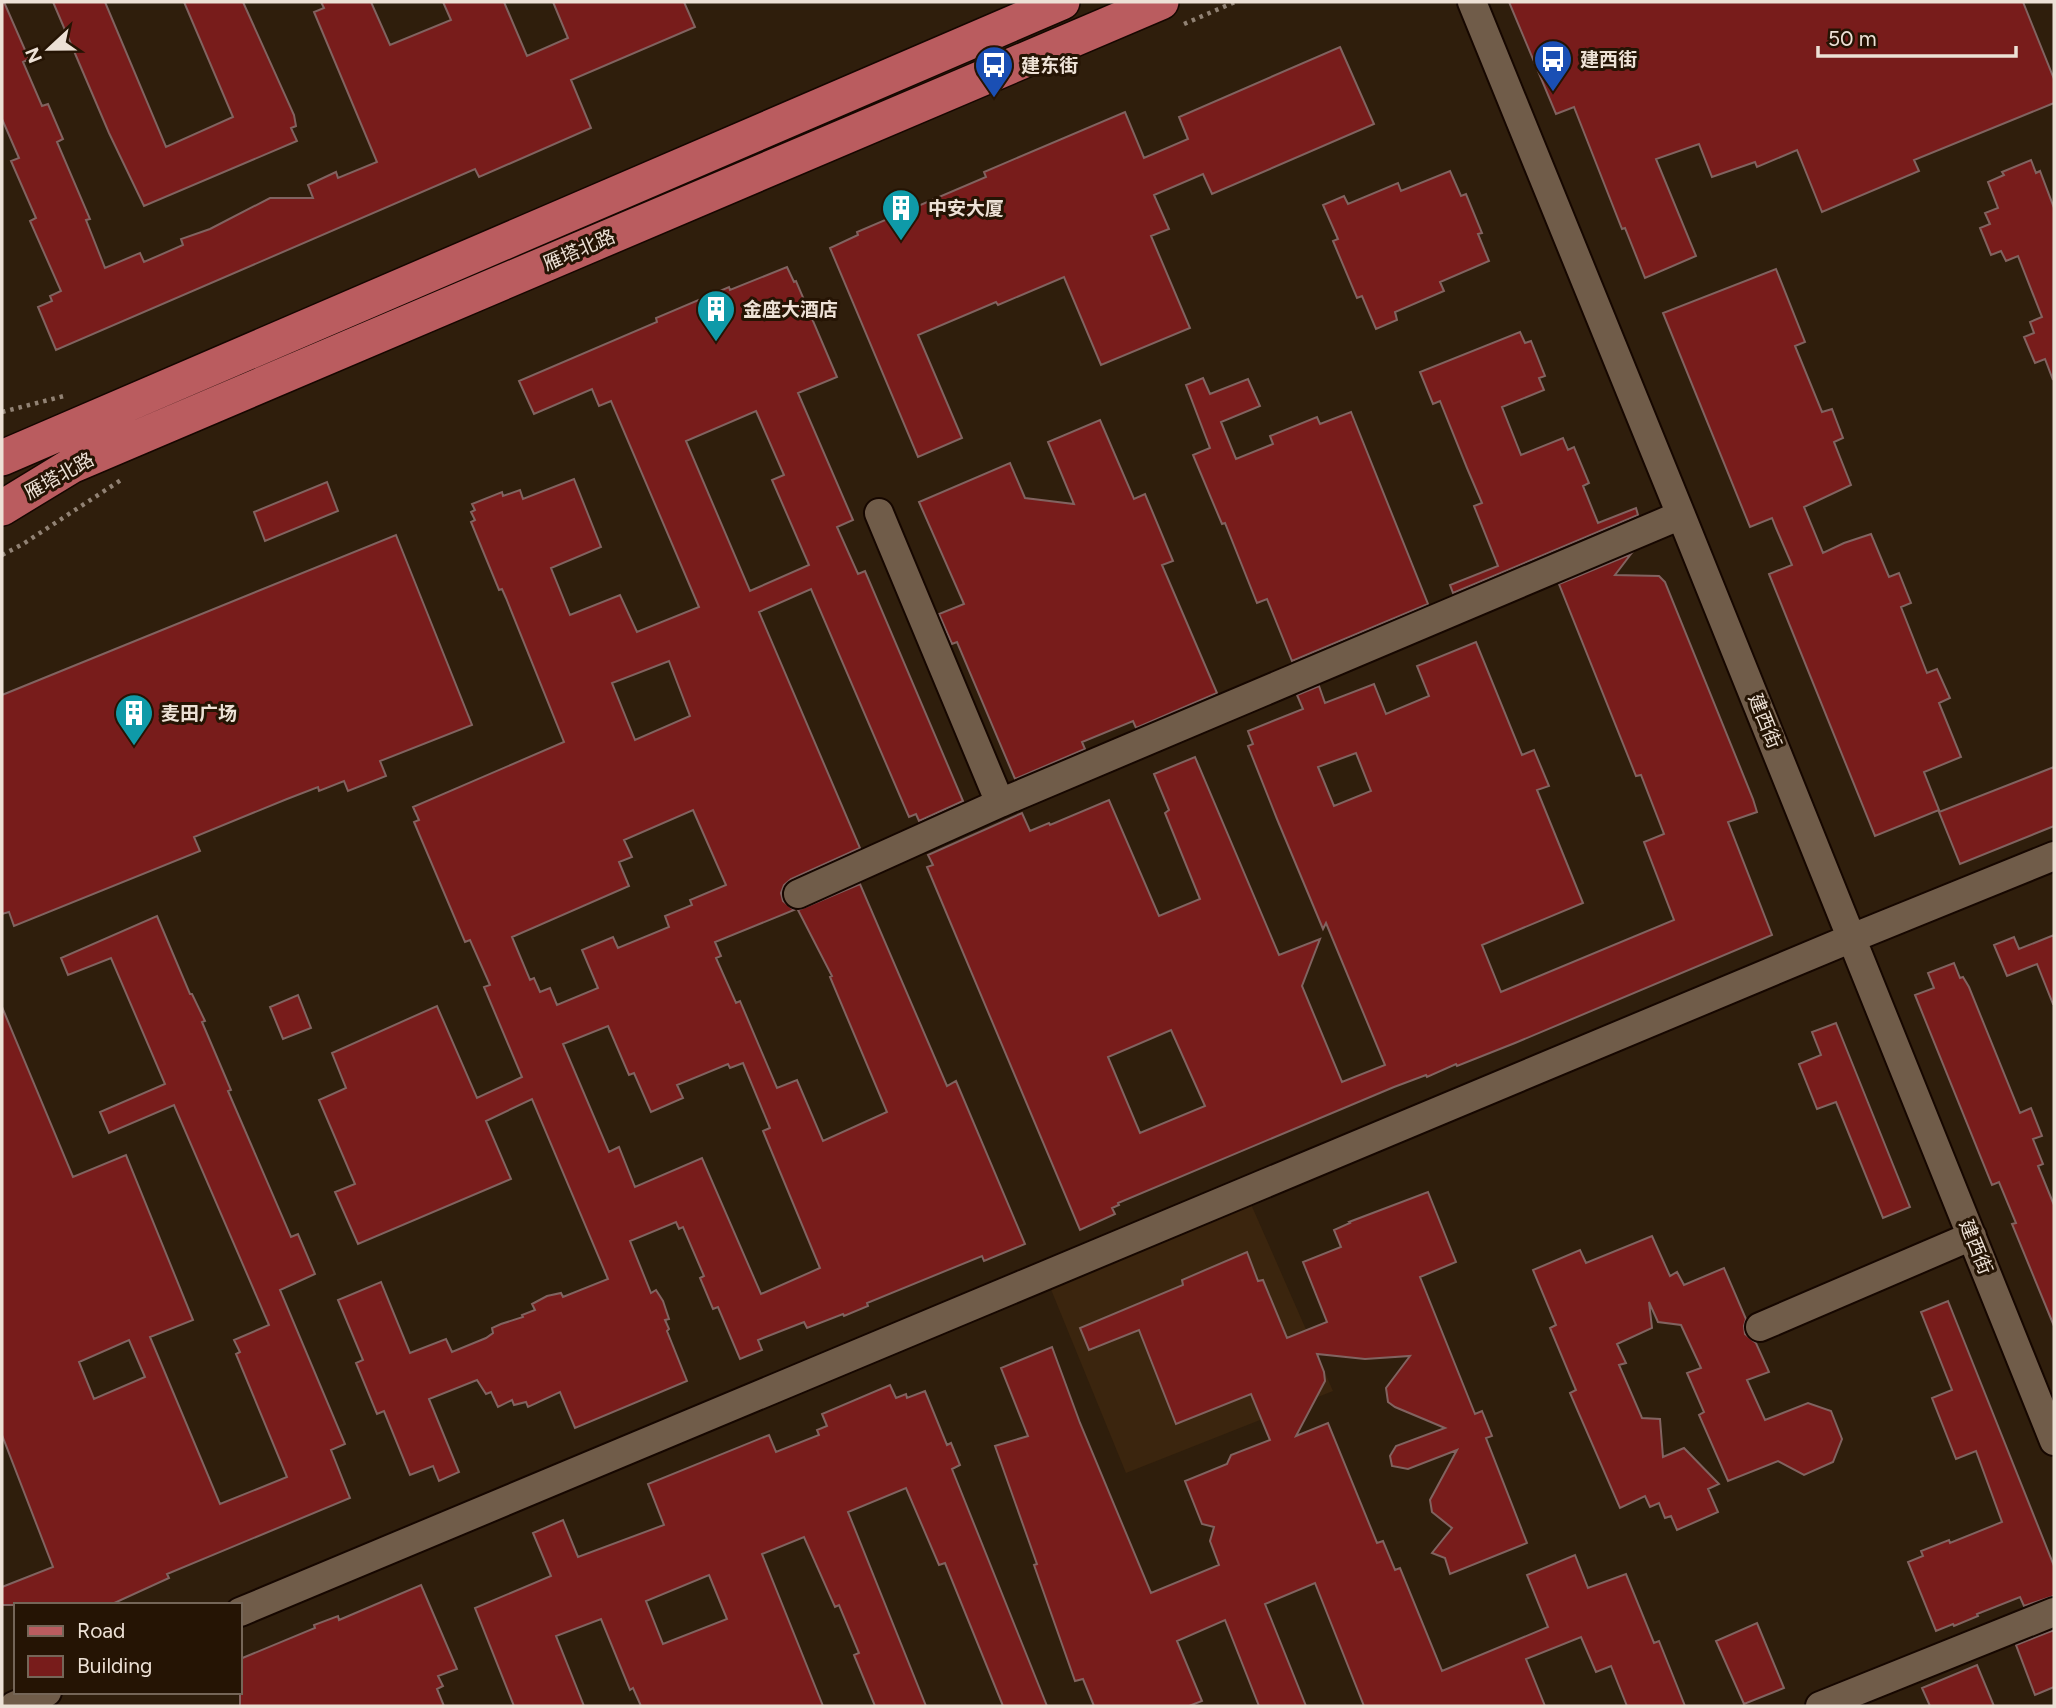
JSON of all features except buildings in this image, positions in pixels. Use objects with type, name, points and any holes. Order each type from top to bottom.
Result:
[{"type":"main road","name":"雁塔北路","points":[[2,458],[1062,2]]},
{"type":"main road","name":"雁塔北路","points":[[2,508],[71,466],[1161,2]]},
{"type":"street","name":"建西街","points":[[1472,2],[2054,1440]]},
{"type":"street","points":[[878,513],[1000,803]]},
{"type":"street","points":[[798,894],[1000,803],[1681,514]]},
{"type":"street","points":[[242,1611],[2054,856]]},
{"type":"street","points":[[1760,1327],[1972,1236]]},
{"type":"street","points":[[1820,1706],[2054,1612]]},
{"type":"street","points":[[14,1706],[42,1694]]},
{"type":"shaded area","points":[[1250,1202],[1333,1391],[1126,1473],[1050,1287]]},
{"type":"place","name":"建西街","points":[[1553,93]]},
{"type":"place","name":"建东街","points":[[994,99]]},
{"type":"place","name":"中安大厦","points":[[901,242]]},
{"type":"place","name":"金座大酒店","points":[[716,343]]},
{"type":"place","name":"麦田广场","points":[[134,747]]}]
